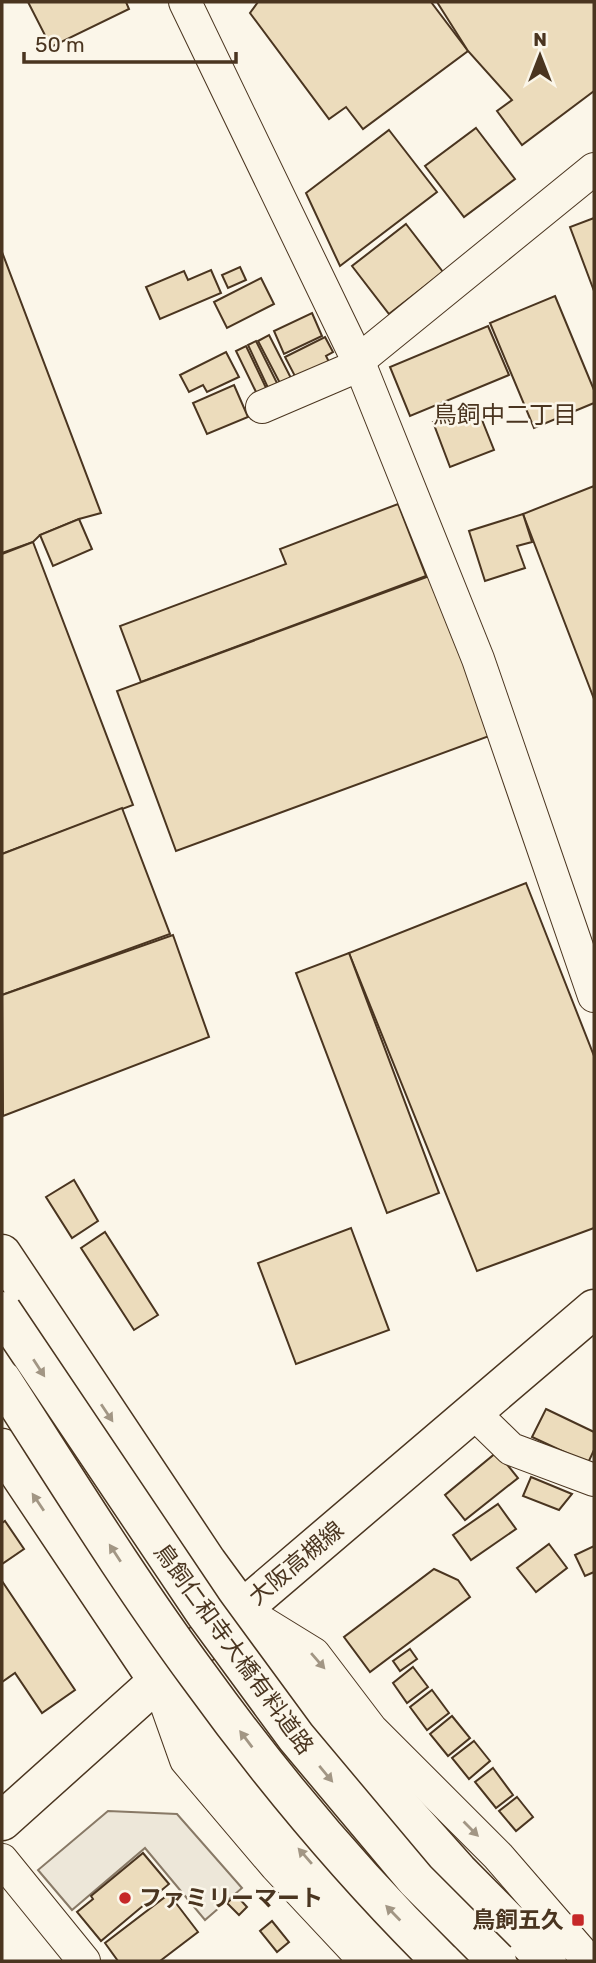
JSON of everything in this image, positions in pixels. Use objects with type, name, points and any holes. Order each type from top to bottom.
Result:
[{"type":"main road","points":[[2,1254],[207,1562],[298,1686],[358,1759],[458,1871],[547,1961]]},
{"type":"main road","name":"大阪高槻線","points":[[2,1821],[158,1681],[594,1309]]},
{"type":"main road","name":"鳥飼仁和寺大橋有料道路","points":[[2,1311],[205,1614],[296,1737],[416,1880],[497,1961]]},
{"type":"main road","name":"鳥飼仁和寺大橋有料道路","points":[[2,1380],[196,1674],[254,1751],[386,1906],[441,1961]]},
{"type":"main road","points":[[2,1448],[158,1681],[207,1743],[348,1907],[400,1961]]},
{"type":"street","points":[[185,2],[359,363],[478,659],[594,996]]},
{"type":"street","points":[[262,407],[359,363],[594,169]]},
{"type":"street","points":[[473,1412],[512,1449],[594,1480]]},
{"type":"street","points":[[241,1610],[314,1654],[371,1730],[498,1856],[589,1961]]},
{"type":"street","points":[[158,1681],[186,1760],[276,1866],[365,1961]]},
{"type":"street","points":[[2,1860],[69,1956]]},
{"type":"shaded area","points":[[108,1811],[177,1814],[242,1888],[205,1920],[145,1848],[72,1910],[38,1870]]},
{"type":"building","points":[[28,2],[126,2],[129,9],[51,47]]},
{"type":"building","points":[[258,2],[431,2],[468,51],[363,129],[346,107],[329,119],[250,13]]},
{"type":"building","points":[[437,2],[594,2],[594,91],[522,145],[497,111],[512,100],[468,51]]},
{"type":"building","points":[[476,128],[515,179],[464,217],[425,166]]},
{"type":"building","points":[[389,130],[437,192],[340,266],[306,193]]},
{"type":"building","points":[[594,218],[594,291],[570,227]]},
{"type":"building","points":[[406,224],[443,272],[389,314],[352,266]]},
{"type":"building","points":[[2,252],[101,513],[79,519],[40,535],[33,542],[2,553]]},
{"type":"building","points":[[240,267],[246,280],[228,288],[222,275]]},
{"type":"building","points":[[211,270],[221,293],[160,319],[146,287],[184,271],[188,280]]},
{"type":"building","points":[[261,278],[274,304],[227,328],[214,302]]},
{"type":"building","points":[[555,296],[594,390],[594,403],[534,428],[490,323]]},
{"type":"building","points":[[312,313],[322,336],[284,354],[274,331]]},
{"type":"building","points":[[488,326],[509,375],[410,416],[390,367]]},
{"type":"building","points":[[269,335],[293,382],[282,387],[258,341]]},
{"type":"building","points":[[325,337],[333,352],[326,356],[330,364],[297,380],[285,357]]},
{"type":"building","points":[[256,341],[279,387],[270,392],[248,345]]},
{"type":"building","points":[[246,346],[268,392],[258,396],[236,351]]},
{"type":"building","points":[[226,352],[239,377],[207,392],[203,385],[189,392],[180,375]]},
{"type":"building","points":[[234,385],[248,417],[207,434],[193,403]]},
{"type":"building","points":[[476,405],[494,450],[450,467],[433,422]]},
{"type":"building","points":[[594,486],[594,699],[523,514]]},
{"type":"building","points":[[398,504],[426,576],[141,682],[120,626],[286,564],[280,549]]},
{"type":"building","points":[[523,514],[532,542],[517,546],[525,568],[485,581],[469,531]]},
{"type":"building","points":[[79,519],[92,549],[53,566],[40,535]]},
{"type":"building","points":[[33,542],[133,805],[2,854],[2,554]]},
{"type":"building","points":[[432,575],[492,735],[176,851],[117,691]]},
{"type":"building","points":[[122,808],[170,934],[2,995],[2,854]]},
{"type":"building","points":[[526,883],[594,1056],[594,1228],[477,1271],[349,953]]},
{"type":"building","points":[[173,935],[209,1037],[3,1116],[2,995]]},
{"type":"building","points":[[349,953],[439,1193],[387,1213],[296,973]]},
{"type":"building","points":[[74,1180],[98,1221],[72,1238],[46,1197]]},
{"type":"building","points":[[351,1228],[389,1330],[296,1364],[258,1263]]},
{"type":"building","points":[[105,1232],[158,1315],[134,1330],[81,1248]]},
{"type":"building","points":[[546,1409],[594,1432],[594,1450],[588,1463],[532,1437]]},
{"type":"building","points":[[497,1452],[518,1478],[465,1520],[445,1495]]},
{"type":"building","points":[[531,1477],[572,1494],[559,1510],[523,1496]]},
{"type":"building","points":[[498,1504],[516,1529],[471,1560],[453,1535]]},
{"type":"building","points":[[5,1521],[24,1549],[2,1564],[2,1523]]},
{"type":"building","points":[[549,1544],[567,1568],[536,1592],[517,1568]]},
{"type":"building","points":[[594,1546],[594,1572],[585,1576],[575,1555]]},
{"type":"building","points":[[434,1569],[458,1580],[470,1597],[370,1672],[344,1637]]},
{"type":"building","points":[[2,1581],[75,1690],[42,1713],[15,1673],[2,1682]]},
{"type":"building","points":[[410,1649],[417,1659],[400,1671],[393,1661]]},
{"type":"building","points":[[413,1667],[428,1687],[407,1703],[393,1683]]},
{"type":"building","points":[[432,1690],[449,1713],[427,1730],[410,1707]]},
{"type":"building","points":[[452,1716],[470,1738],[448,1756],[430,1734]]},
{"type":"building","points":[[474,1741],[490,1761],[469,1779],[452,1758]]},
{"type":"building","points":[[493,1768],[513,1795],[496,1808],[475,1782]]},
{"type":"building","points":[[517,1797],[533,1817],[516,1831],[499,1811]]},
{"type":"building","points":[[143,1853],[169,1884],[101,1941],[77,1912],[93,1899],[91,1896]]},
{"type":"building","points":[[169,1894],[198,1932],[160,1961],[118,1961],[105,1943]]},
{"type":"building","points":[[236,1895],[247,1907],[239,1915],[227,1903]]},
{"type":"building","points":[[272,1921],[289,1942],[277,1952],[260,1931]]},
{"type":"place","name":"ファミリーマート","points":[[125,1898]]},
{"type":"place","name":"鳥飼五久","points":[[578,1920]]},
{"type":"district","name":"鳥飼中二丁目","points":[[505,415]]}]
